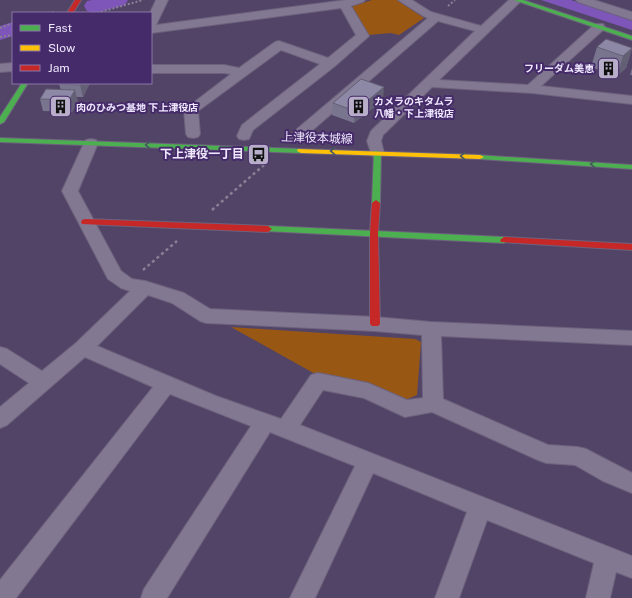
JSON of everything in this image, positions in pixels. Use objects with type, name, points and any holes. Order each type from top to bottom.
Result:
[{"type":"main road","points":[[71,12],[78,0]]},
{"type":"main road","points":[[517,0],[632,38]]},
{"type":"main road","points":[[0,122],[24,84]]},
{"type":"main road","name":"上津役本城線","points":[[292,138],[310,139]]},
{"type":"main road","name":"上津役本城線","points":[[0,140],[91,143],[376,144],[508,158],[632,167]]},
{"type":"main road","points":[[376,144],[378,160],[374,233],[376,324]]},
{"type":"main road","points":[[85,222],[196,225],[374,233],[632,248]]},
{"type":"street","points":[[152,22],[162,0]]},
{"type":"street","points":[[152,29],[344,4],[359,0]]},
{"type":"street","points":[[404,0],[427,14],[483,30]]},
{"type":"street","points":[[376,144],[376,134],[483,30],[517,0]]},
{"type":"street","points":[[582,0],[621,7],[632,16]]},
{"type":"street","points":[[244,136],[247,128],[363,36],[344,4]]},
{"type":"street","points":[[292,138],[436,17]]},
{"type":"street","points":[[532,89],[535,84],[599,27]]},
{"type":"street","points":[[193,134],[191,110],[279,46],[330,63]]},
{"type":"street","points":[[0,68],[12,67]]},
{"type":"street","points":[[152,69],[224,69],[242,73]]},
{"type":"street","points":[[429,83],[532,89],[632,100]]},
{"type":"street","points":[[91,143],[70,191],[114,275],[127,284],[145,287],[178,298],[206,316],[376,324],[431,329],[632,338]]},
{"type":"street","points":[[0,419],[42,381],[83,348],[145,287]]},
{"type":"street","points":[[431,329],[433,404]]},
{"type":"street","points":[[83,348],[167,384],[368,461],[632,567]]},
{"type":"street","points":[[0,354],[42,381]]},
{"type":"street","points":[[286,429],[318,381],[368,391],[404,410],[433,404],[546,454],[578,456],[611,474],[632,483]]},
{"type":"street","points":[[1,598],[167,384]]},
{"type":"street","points":[[153,598],[265,422]]},
{"type":"street","points":[[302,598],[368,461]]},
{"type":"street","points":[[447,598],[480,507]]},
{"type":"street","points":[[598,598],[607,557]]},
{"type":"path","points":[[101,12],[143,0]]},
{"type":"path","points":[[0,28],[12,23]]},
{"type":"path","points":[[0,37],[12,35]]},
{"type":"path","points":[[250,176],[267,162]]},
{"type":"shaded area","points":[[372,0],[397,0],[424,18],[399,35],[391,33],[368,35],[351,9],[353,6]]},
{"type":"shaded area","points":[[541,0],[571,0],[632,20],[632,30]]},
{"type":"shaded area","points":[[231,327],[415,339],[421,342],[417,395],[403,401],[367,382],[317,375]]},
{"type":"building","points":[[606,39],[632,48],[623,56],[597,47]]},
{"type":"building","points":[[361,79],[384,87],[355,111],[333,103]]},
{"type":"building","points":[[59,84],[80,84],[80,85]]},
{"type":"building","points":[[46,89],[75,90],[69,100],[40,99]]},
{"type":"waterway","points":[[95,6],[117,0]]},
{"type":"waterway","points":[[0,33],[12,29]]},
{"type":"traffic: fast","points":[[517,0],[632,38]]},
{"type":"traffic: fast","points":[[0,122],[24,84]]},
{"type":"traffic: fast","points":[[0,140],[301,151]]},
{"type":"traffic: fast","points":[[376,203],[377,153]]},
{"type":"traffic: fast","points":[[480,157],[632,167]]},
{"type":"traffic: fast","points":[[268,229],[504,240]]},
{"type":"traffic: slow","points":[[301,151],[480,157]]},
{"type":"traffic: jam","points":[[71,12],[78,0]]},
{"type":"traffic: jam","points":[[375,324],[374,233],[376,203]]},
{"type":"traffic: jam","points":[[85,222],[268,229]]},
{"type":"traffic: jam","points":[[504,240],[632,247]]},
{"type":"place","name":"フリーダム美恵","points":[[609,68]]},
{"type":"place","name":"肉のひみつ基地 下上津役店","points":[[61,107]]},
{"type":"place","name":"カメラのキタムラ 八幡・下上津役店","points":[[358,107]]},
{"type":"place","name":"下上津役一丁目","points":[[259,154]]}]
